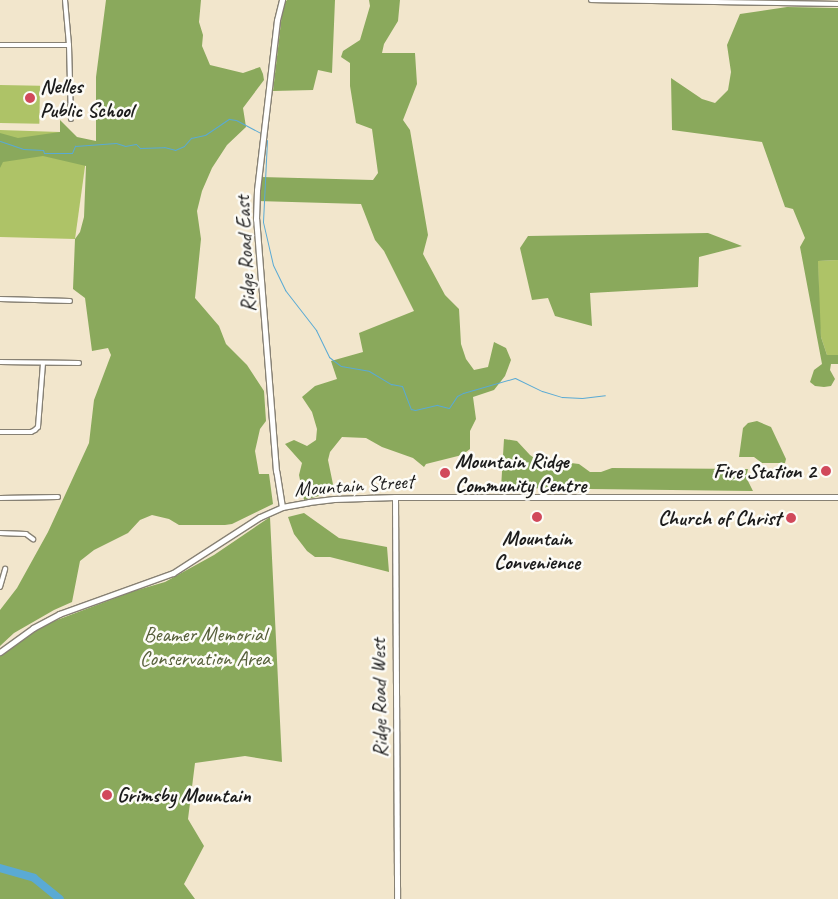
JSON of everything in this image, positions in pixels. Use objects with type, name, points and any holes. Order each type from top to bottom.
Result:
[{"type":"main road","name":"Ridge Road East","points":[[282,0],[275,39],[257,190],[256,219],[276,471],[282,507]]},
{"type":"main road","name":"Mountain Street","points":[[0,652],[33,628],[59,614],[173,573],[260,517],[282,507],[334,499],[395,497],[838,497]]},
{"type":"main road","name":"Ridge Road West","points":[[395,497],[397,899]]},
{"type":"street","points":[[64,0],[69,45],[71,119]]},
{"type":"street","points":[[591,0],[838,4]]},
{"type":"street","points":[[0,45],[69,45]]},
{"type":"street","points":[[0,299],[70,301]]},
{"type":"street","points":[[0,362],[79,363]]},
{"type":"street","points":[[0,432],[31,432],[36,430],[43,363]]},
{"type":"street","points":[[0,498],[58,497]]},
{"type":"street","points":[[0,533],[26,534],[33,539]]},
{"type":"street","points":[[0,587],[5,569]]},
{"type":"green space","points":[[106,0],[201,0],[199,22],[203,35],[202,46],[210,65],[243,73],[260,67],[263,74],[264,80],[243,108],[246,127],[227,145],[212,168],[202,191],[197,211],[201,239],[195,298],[219,326],[226,344],[247,365],[264,391],[266,421],[260,429],[255,451],[259,474],[269,474],[273,504],[232,524],[225,525],[179,525],[169,519],[152,515],[140,520],[128,533],[94,550],[80,561],[72,602],[14,633],[0,646],[0,610],[17,588],[48,532],[89,443],[94,400],[111,355],[108,348],[92,351],[85,298],[73,289],[75,239],[80,232],[84,217],[86,166],[43,156],[3,162],[0,168],[0,133],[18,138],[60,132],[60,120],[77,137],[96,141],[96,77]]},
{"type":"green space","points":[[287,0],[335,0],[332,73],[318,70],[313,90],[273,91],[283,5]]},
{"type":"green space","points":[[369,0],[400,0],[398,21],[384,44],[382,53],[415,53],[417,84],[403,120],[410,130],[428,235],[423,254],[445,295],[459,309],[461,344],[466,359],[474,370],[488,367],[494,342],[506,348],[511,360],[505,376],[494,390],[473,397],[476,419],[470,431],[470,449],[462,455],[426,464],[424,467],[413,458],[382,447],[366,438],[342,437],[330,452],[328,460],[334,489],[330,493],[304,500],[299,475],[302,463],[285,444],[294,440],[307,446],[316,440],[317,429],[312,412],[302,397],[315,386],[337,379],[331,361],[363,352],[359,333],[414,311],[384,251],[375,240],[361,204],[257,201],[261,177],[373,180],[378,173],[372,129],[356,123],[350,86],[350,63],[341,57],[343,51],[360,40],[370,6]]},
{"type":"green space","points":[[787,7],[838,8],[838,260],[818,261],[821,337],[827,355],[838,355],[838,364],[831,364],[830,370],[835,379],[831,386],[824,387],[815,386],[810,382],[814,370],[822,364],[800,247],[805,238],[793,209],[785,207],[762,142],[672,130],[671,78],[702,99],[715,103],[728,90],[731,72],[727,45],[740,14]]},
{"type":"green space","points":[[0,85],[40,86],[39,124],[0,123]]},
{"type":"green space","points":[[0,130],[60,132],[87,152],[75,239],[0,237]]},
{"type":"green space","points":[[708,233],[742,246],[699,257],[698,287],[590,293],[592,326],[555,316],[548,298],[532,300],[520,248],[528,236]]},
{"type":"green space","points":[[838,260],[838,355],[827,355],[821,337],[819,319],[818,261]]},
{"type":"green space","points":[[757,421],[771,427],[786,459],[785,463],[762,463],[754,457],[739,457],[743,428],[748,423]]},
{"type":"green space","points":[[504,439],[517,441],[530,455],[544,465],[563,462],[579,464],[590,472],[601,472],[612,468],[748,469],[746,477],[753,491],[501,488]]},
{"type":"green space","points":[[304,513],[339,538],[387,547],[389,572],[330,557],[315,557],[307,551],[294,534],[288,517]]},
{"type":"green space","name":"Beamer Memorial Conservation Area","points":[[270,517],[282,762],[245,756],[195,763],[188,819],[204,846],[184,884],[195,899],[0,899],[0,656],[41,626],[134,591],[165,582],[214,555]]},
{"type":"waterway","points":[[0,141],[23,149],[43,150],[44,153],[72,153],[75,146],[116,143],[125,146],[136,144],[140,148],[164,147],[175,150],[184,146],[191,138],[205,135],[229,119],[236,120],[260,133]]},
{"type":"waterway","points":[[267,140],[263,222],[273,265],[285,290],[316,330],[329,357],[341,366],[369,371],[391,384],[402,386],[411,409],[415,410],[437,405],[449,408],[457,396],[463,393],[515,378],[542,391],[562,397],[582,398],[605,395]]},
{"type":"waterway","points":[[0,868],[34,878],[60,899]]},
{"type":"place","name":"Nelles Public School","points":[[30,98]]},
{"type":"place","name":"Fire Station 2","points":[[826,471]]},
{"type":"place","name":"Mountain Ridge Community Centre","points":[[445,473]]},
{"type":"place","name":"Mountain Convenience","points":[[537,517]]},
{"type":"place","name":"Church of Christ","points":[[791,518]]},
{"type":"place","name":"Grimsby Mountain","points":[[107,795]]}]
